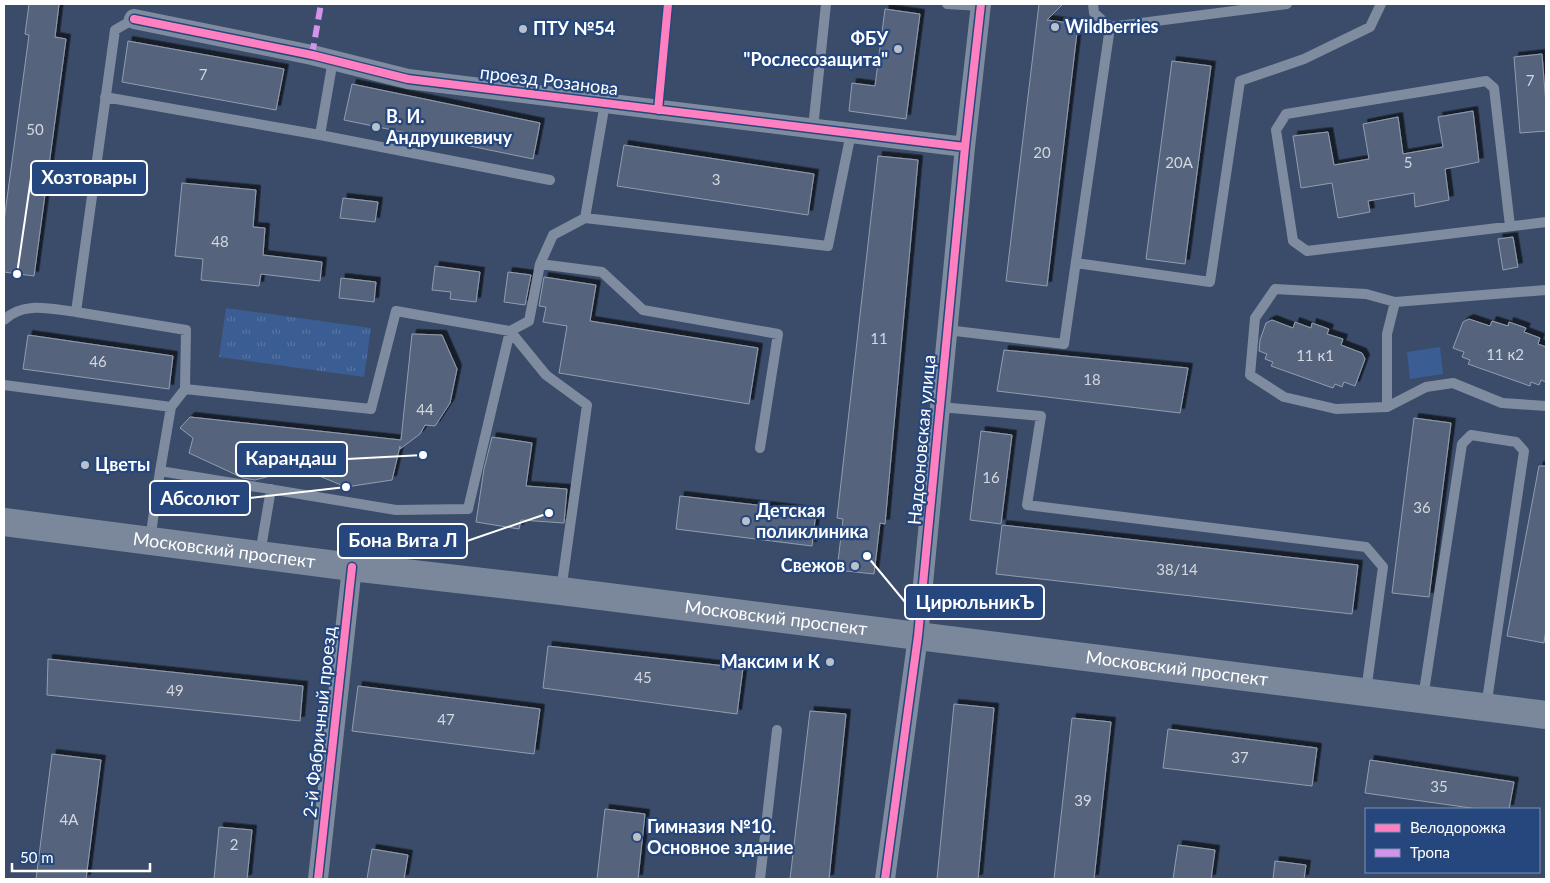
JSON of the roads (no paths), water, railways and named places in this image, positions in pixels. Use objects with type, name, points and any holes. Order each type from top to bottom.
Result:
[{"type":"main road","name":"Московский проспект","points":[[4,522],[1546,715]]},
{"type":"street","name":"Надсоновская улица","points":[[885,879],[918,636],[965,147],[981,5]]},
{"type":"street","name":"проезд Розанова","points":[[134,19],[333,60],[408,79],[965,147]]},
{"type":"street","name":"2-й Фабричный проезд","points":[[318,879],[352,567]]},
{"type":"lane","points":[[658,110],[668,4]]},
{"type":"lane","points":[[813,128],[826,4]]},
{"type":"lane","points":[[947,4],[981,5]]},
{"type":"lane","points":[[1093,4],[1094,13],[1110,27],[1287,4]]},
{"type":"lane","points":[[1076,263],[1210,282],[1240,81],[1304,59],[1370,27],[1381,4]]},
{"type":"lane","points":[[76,312],[115,30],[134,19]]},
{"type":"lane","points":[[947,330],[1064,344],[1110,27]]},
{"type":"lane","points":[[320,135],[333,60]]},
{"type":"lane","points":[[1510,226],[1494,88],[1486,81],[1286,114],[1276,130],[1293,241],[1307,251],[1546,222]]},
{"type":"lane","points":[[105,97],[320,135],[550,180]]},
{"type":"lane","points":[[585,218],[605,103]]},
{"type":"lane","points":[[185,389],[371,409],[396,311],[510,331],[529,321],[540,264],[553,235],[585,218],[828,246],[851,133]]},
{"type":"lane","points":[[540,264],[602,272],[643,310],[778,334],[760,448]]},
{"type":"lane","points":[[1546,290],[1395,302],[1366,294],[1275,289],[1256,318],[1250,375],[1284,398],[1336,409],[1387,407],[1426,387],[1453,383],[1502,403],[1546,406]]},
{"type":"lane","points":[[1387,407],[1387,334],[1395,302]]},
{"type":"lane","points":[[4,320],[15,311],[29,307],[76,312],[186,330],[185,389],[171,407],[150,541]]},
{"type":"lane","points":[[160,472],[396,510],[468,509],[510,331]]},
{"type":"lane","points":[[510,331],[546,375],[587,405],[561,591]]},
{"type":"lane","points":[[4,385],[171,407]]},
{"type":"lane","points":[[940,407],[1041,416],[1027,505],[1366,547],[1383,567],[1366,693]]},
{"type":"lane","points":[[1423,700],[1462,444],[1471,436],[1516,442],[1524,452],[1486,708]]},
{"type":"lane","points":[[260,554],[271,489]]},
{"type":"lane","points":[[760,879],[776,730]]},
{"type":"place","name":"Wildberries","points":[[1055,27]]},
{"type":"place","name":"ПТУ №54","points":[[523,29]]},
{"type":"place","name":"ФБУ \"Рослесозащита\"","points":[[898,49]]},
{"type":"place","name":"В. И. Андрушкевичу","points":[[376,127]]},
{"type":"place","name":"Хозтовары","points":[[17,274]]},
{"type":"place","name":"Карандаш","points":[[423,455]]},
{"type":"place","name":"Цветы","points":[[85,465]]},
{"type":"place","name":"Абсолют","points":[[346,487]]},
{"type":"place","name":"Бона Вита Л","points":[[549,513]]},
{"type":"place","name":"Детская поликлиника","points":[[746,521]]},
{"type":"place","name":"ЦирюльникЪ","points":[[867,556]]},
{"type":"place","name":"Свежов","points":[[855,566]]},
{"type":"place","name":"Максим и К","points":[[830,662]]},
{"type":"place","name":"Гимназия №10. Основное здание","points":[[637,837]]}]
